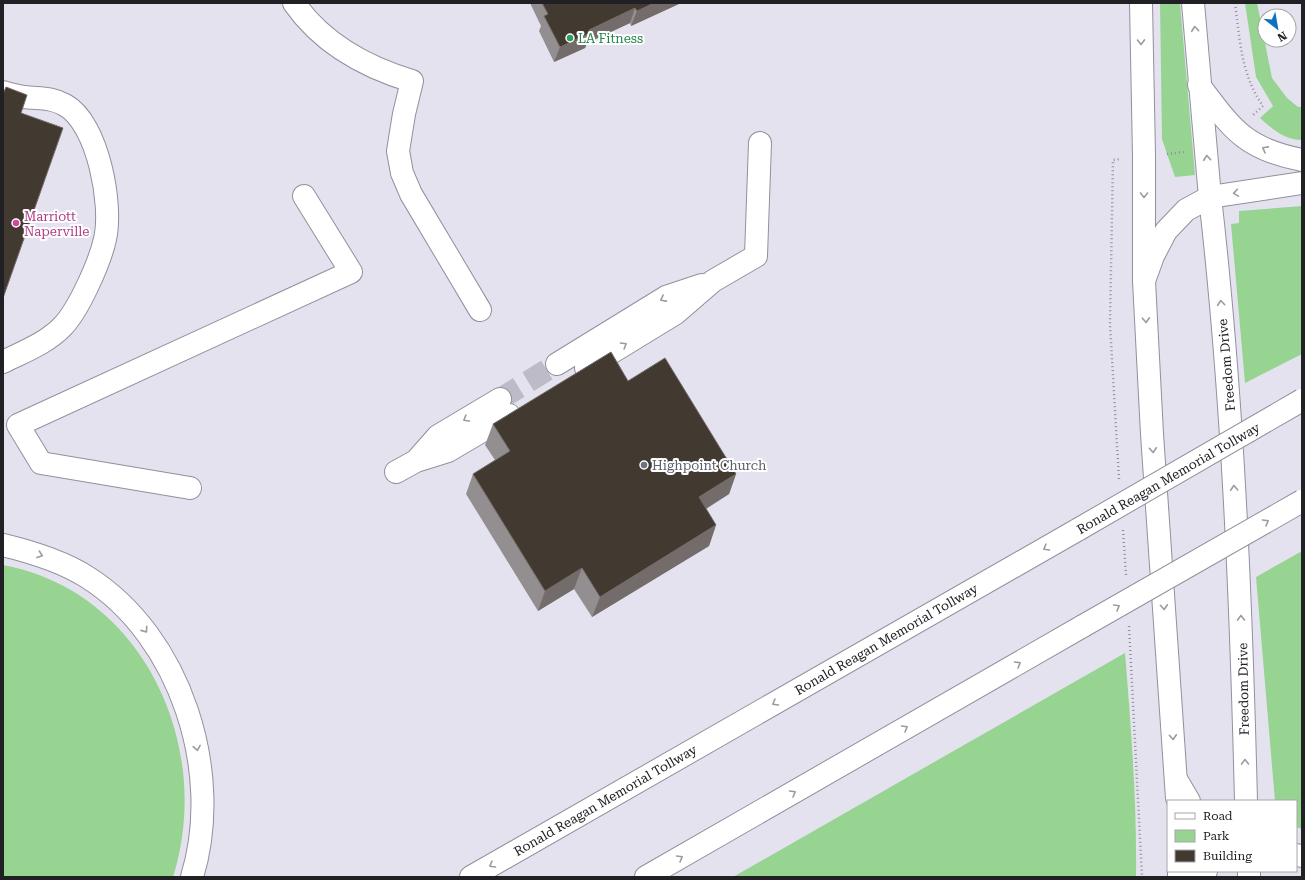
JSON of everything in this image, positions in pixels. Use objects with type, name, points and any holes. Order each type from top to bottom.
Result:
[{"type":"main road","points":[[294,3],[305,19],[330,41],[350,55],[385,73],[412,81],[404,114],[398,151],[402,173],[411,194],[480,310]]},
{"type":"main road","points":[[1140,3],[1144,281],[1152,434],[1177,800]]},
{"type":"main road","name":"Freedom Drive","points":[[1192,3],[1229,393],[1241,605],[1246,800]]},
{"type":"main road","points":[[1199,84],[1231,127],[1248,141],[1272,153],[1302,160]]},
{"type":"main road","points":[[3,92],[23,97],[48,98],[66,105],[78,116],[93,139],[98,153],[106,208],[105,238],[98,259],[84,293],[63,326],[40,344],[3,362]]},
{"type":"main road","points":[[562,372],[666,297],[713,282],[756,256],[760,144]]},
{"type":"main road","points":[[1144,281],[1153,256],[1166,230],[1186,210],[1210,197],[1302,183]]},
{"type":"main road","points":[[190,488],[41,463],[18,425],[351,272],[304,196]]},
{"type":"main road","name":"Ronald Reagan Memorial Tollway","points":[[470,877],[1302,400]]},
{"type":"main road","points":[[396,472],[416,461],[438,436],[504,407]]},
{"type":"main road","points":[[646,877],[1302,501]]},
{"type":"main road","points":[[3,545],[26,550],[57,562],[88,577],[116,599],[140,623],[160,652],[177,683],[197,745],[202,788],[203,830],[192,877]]},
{"type":"main road","points":[[1176,779],[1188,800]]},
{"type":"path","points":[[1235,3],[1246,72],[1255,94],[1263,106],[1253,115]]},
{"type":"green space","points":[[1160,3],[1180,3],[1195,175],[1175,177],[1162,139]]},
{"type":"green space","points":[[1245,3],[1257,3],[1257,48],[1266,48],[1272,78],[1287,98],[1298,107],[1302,107],[1302,140],[1296,140],[1284,136],[1260,118],[1273,106],[1256,77]]},
{"type":"green space","points":[[1302,206],[1302,354],[1245,383],[1231,224],[1239,223],[1239,211]]},
{"type":"green space","points":[[1302,551],[1302,829],[1297,827],[1297,800],[1275,800],[1256,577]]},
{"type":"green space","points":[[3,565],[52,581],[95,606],[130,641],[156,682],[174,728],[184,777],[183,827],[173,877],[3,877]]},
{"type":"green space","points":[[1125,653],[1135,793],[1136,877],[733,877]]},
{"type":"building","points":[[542,3],[654,3],[637,11],[635,8],[589,30],[590,33],[560,47],[544,16],[548,14]]},
{"type":"building","name":"Marriott Naperville","points":[[6,87],[27,95],[21,113],[63,128],[3,298],[3,94]]},
{"type":"building","points":[[611,352],[628,381],[665,358],[736,474],[699,497],[716,525],[600,597],[582,568],[545,591],[473,474],[510,451],[493,424]]},
{"type":"tunnel","points":[[500,399],[557,364]]},
{"type":"place","name":"LA Fitness","points":[[570,38]]},
{"type":"place","name":"Marriott Naperville","points":[[16,223]]},
{"type":"place","name":"Highpoint Church","points":[[644,465]]}]
